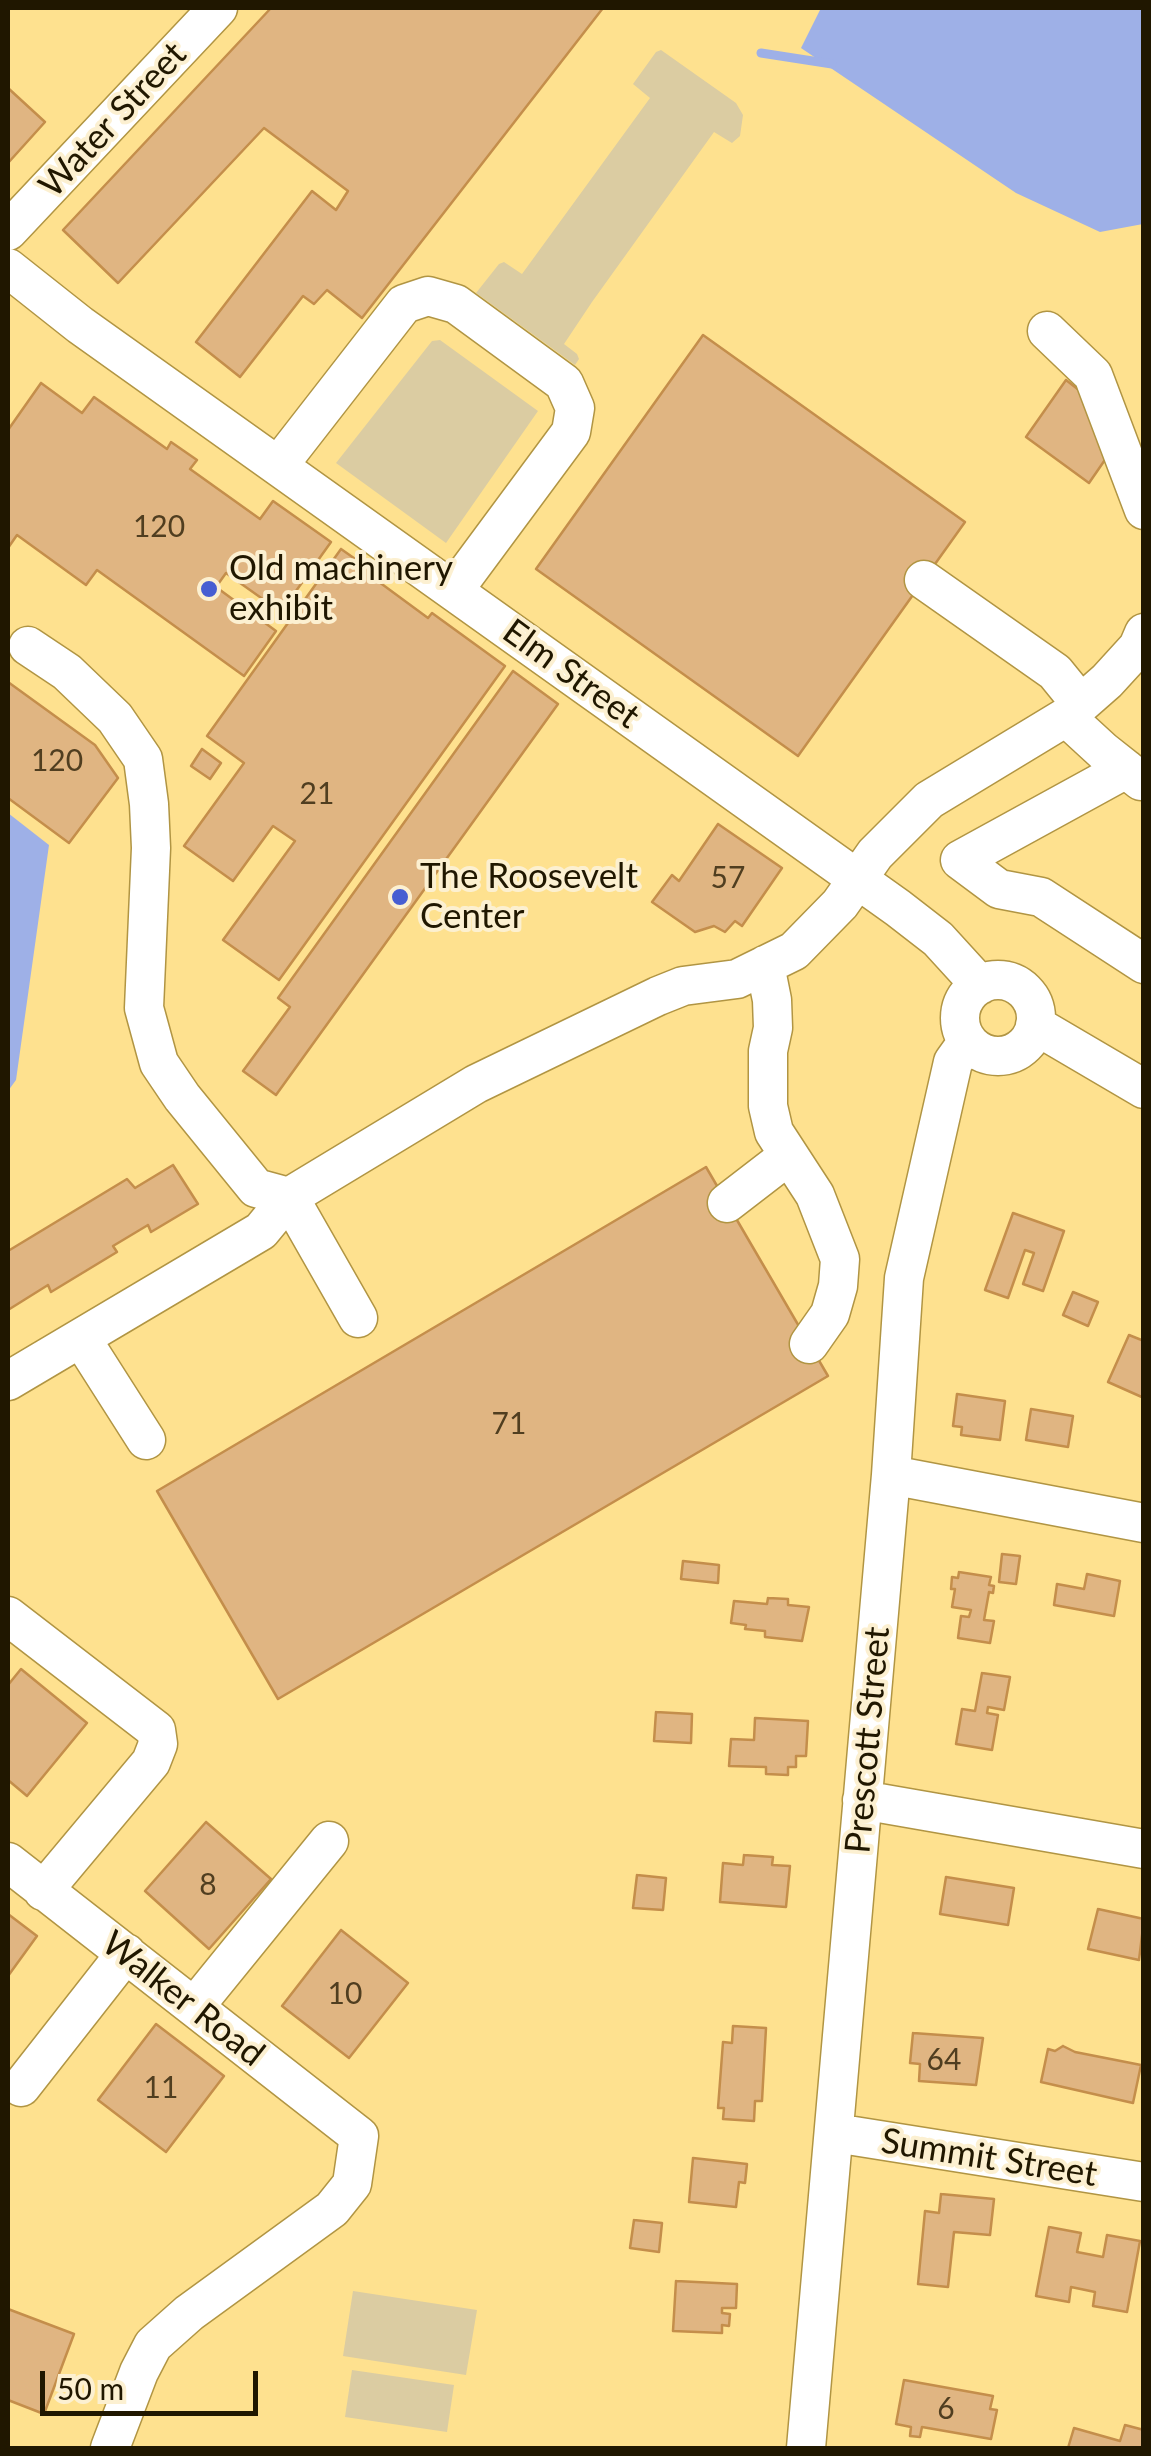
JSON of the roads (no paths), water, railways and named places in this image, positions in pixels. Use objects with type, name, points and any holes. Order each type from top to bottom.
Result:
[{"type":"street","name":"Water Street","points":[[8,231],[218,8]]},
{"type":"street","name":"Elm Street","points":[[8,268],[80,325],[938,939],[980,985]]},
{"type":"street","points":[[278,466],[404,304],[428,296],[456,304],[564,383],[575,408],[571,432],[454,590]]},
{"type":"street","points":[[1047,331],[1093,375],[1144,510]]},
{"type":"street","points":[[924,580],[1055,672],[1074,710],[1129,764],[960,860],[1000,890],[1041,897],[1144,964]]},
{"type":"street","points":[[8,1381],[261,1231],[289,1197],[476,1084],[658,996],[683,986],[737,980],[794,951],[840,904],[875,854],[929,800],[1074,710],[1142,644]]},
{"type":"street","points":[[28,646],[67,672],[115,718],[143,759],[151,848],[144,1008],[159,1062],[182,1097],[256,1188],[289,1197],[358,1318]]},
{"type":"street","points":[[765,965],[772,1000],[768,1106],[774,1132],[815,1195],[840,1259],[830,1314],[809,1344]]},
{"type":"street","points":[[992,980],[1017,984],[1032,1002],[1035,1025],[1024,1046],[1002,1055],[990,1055],[968,1041],[960,1017],[970,993],[992,980]]},
{"type":"street","points":[[1035,1025],[1144,1089]]},
{"type":"street","name":"Prescott Street","points":[[806,2448],[904,1278],[954,1062],[968,1041]]},
{"type":"street","points":[[727,1203],[788,1156]]},
{"type":"street","points":[[80,1338],[146,1440]]},
{"type":"street","points":[[890,1474],[1144,1523]]},
{"type":"street","points":[[8,1616],[156,1730],[158,1744],[150,1762],[43,1891]]},
{"type":"street","points":[[862,1800],[1144,1849]]},
{"type":"street","points":[[194,2006],[330,1842]]},
{"type":"street","name":"Walker Road","points":[[8,1862],[358,2136],[352,2184],[332,2208],[189,2313],[153,2345],[110,2448]]},
{"type":"street","points":[[21,2087],[126,1953]]},
{"type":"street","name":"Summit Street","points":[[835,2133],[1144,2182]]},
{"type":"water","points":[[821,8],[1143,8],[1143,224],[1100,232],[1016,193],[801,48]]},
{"type":"water","points":[[8,813],[49,845],[16,1080],[8,1091]]},
{"type":"waterway","points":[[761,53],[832,64]]},
{"type":"place","name":"Old machinery exhibit","points":[[209,589]]},
{"type":"place","name":"The Roosevelt Center","points":[[400,897]]}]
